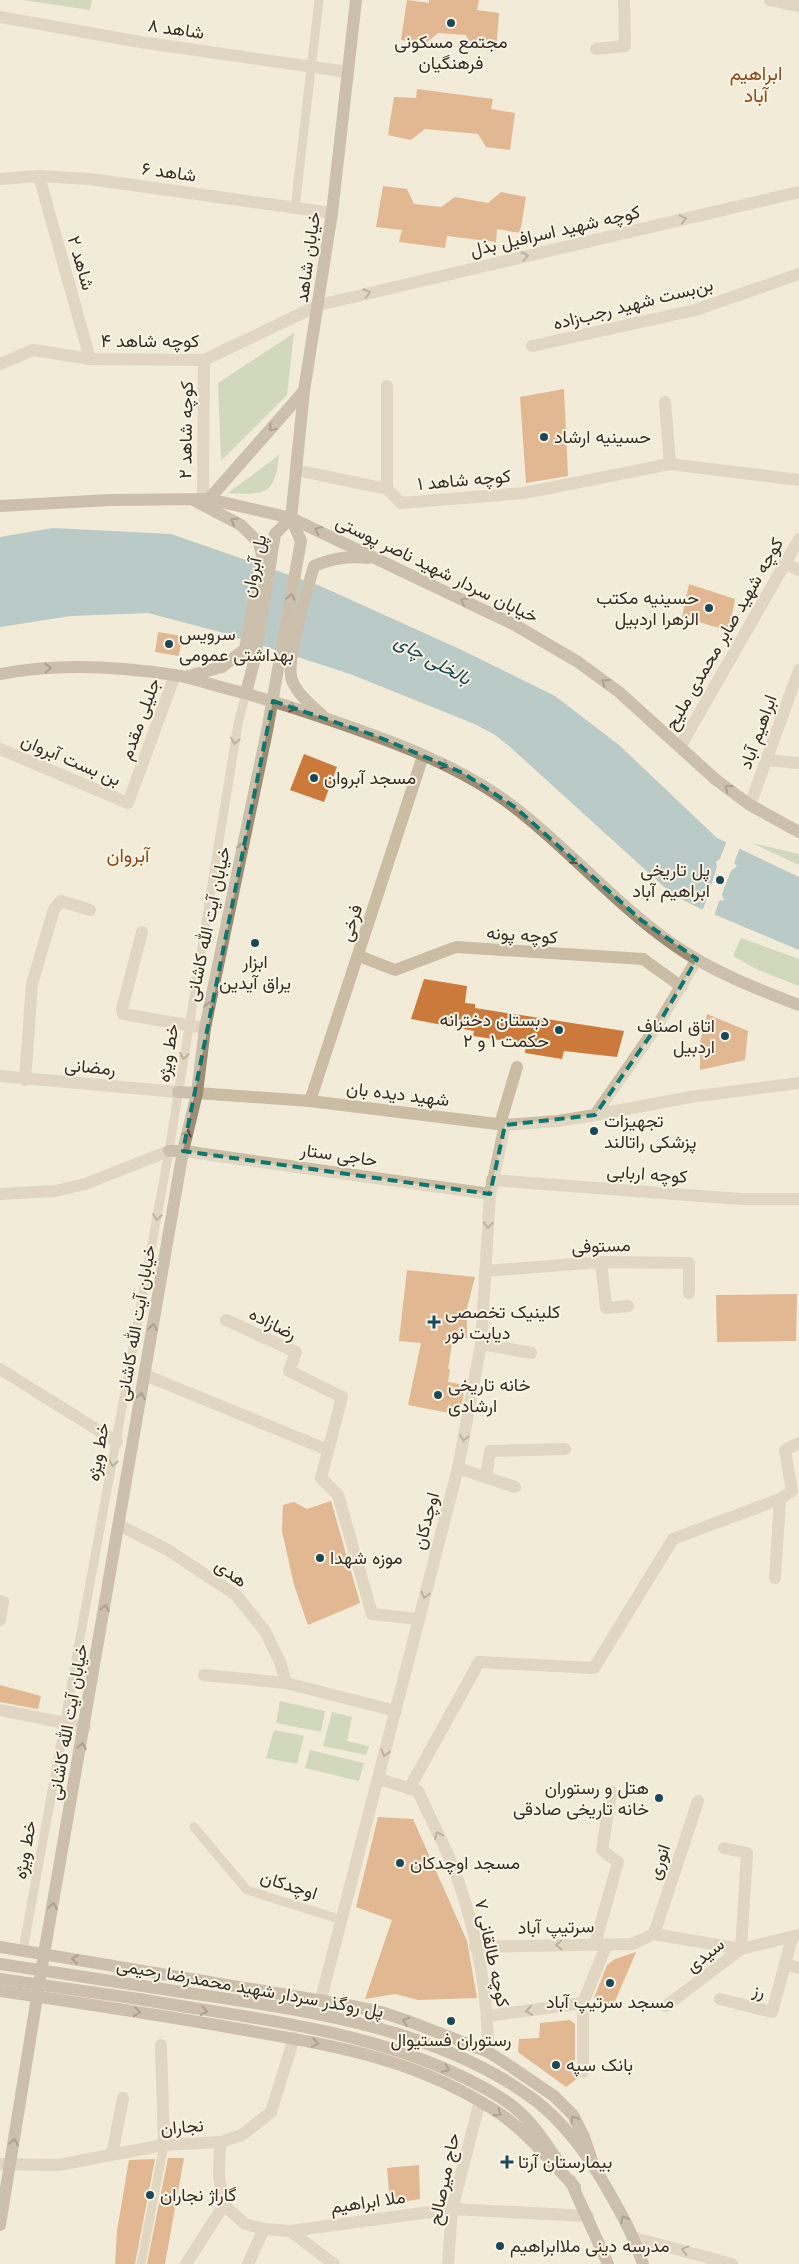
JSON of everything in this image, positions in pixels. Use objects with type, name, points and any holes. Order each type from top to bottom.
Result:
[{"type":"main road","name":"خیابان شاهد","points":[[291,518],[304,391],[332,213],[356,0]]},
{"type":"main road","points":[[180,676],[222,667],[240,655],[245,649],[265,564],[259,543],[241,525],[201,500],[304,391]]},
{"type":"main road","name":"خیابان سردار شهید ناصر پوستی","points":[[0,506],[109,500],[201,500],[291,518],[515,625],[578,662],[619,692],[715,779],[750,805],[799,832]]},
{"type":"main road","name":"پل آبروان","points":[[246,693],[256,653],[265,564],[275,534],[291,518],[301,541],[285,661],[273,701]]},
{"type":"main road","points":[[325,719],[303,698],[291,679],[285,661],[314,566],[334,558],[349,556],[378,559]]},
{"type":"main road","points":[[0,674],[43,667],[115,669],[180,676],[273,701],[376,736],[441,762],[463,773],[516,808],[641,920],[674,946],[696,959],[799,1005]]},
{"type":"main road","name":"خیابان آیت الله کاشانی","points":[[37,1997],[85,1727],[182,1151],[197,1093],[205,1028],[273,701]]},
{"type":"main road","points":[[178,1092],[197,1093]]},
{"type":"main road","points":[[169,1151],[182,1151]]},
{"type":"main road","points":[[0,1947],[381,2012],[488,2052],[554,2096],[573,2115],[584,2137],[593,2164],[635,2238],[643,2264]]},
{"type":"main road","points":[[16,1994],[23,1950]]},
{"type":"main road","name":"پل روگذر سردار شهید محمدرضا رحیمی","points":[[0,1964],[304,2012],[386,2029],[441,2049],[506,2081],[536,2102],[559,2122],[593,2164]]},
{"type":"main road","points":[[102,2006],[94,1997],[91,1985],[99,1971],[111,1965]]},
{"type":"main road","name":"پل روگذر سردار شهید محمدرضا رحیمی","points":[[0,1979],[139,1999],[330,2032],[379,2044],[428,2061],[486,2089],[514,2108],[538,2130],[575,2187]]},
{"type":"main road","points":[[0,1992],[102,2006],[294,2038],[383,2058],[437,2079],[480,2101],[501,2115],[530,2141],[575,2187],[608,2264]]},
{"type":"main road","points":[[0,2225],[5,2163],[37,1997]]},
{"type":"street","points":[[596,49],[625,46],[624,0]]},
{"type":"street","points":[[770,0],[799,6]]},
{"type":"street","name":"شاهد ۸","points":[[0,17],[140,42],[348,72]]},
{"type":"street","name":"شاهد ۶","points":[[0,180],[39,176],[90,179],[332,213]]},
{"type":"street","name":"شاهد ۲","points":[[39,176],[90,359]]},
{"type":"street","name":"کوچه شهید اسرافیل بذل","points":[[319,305],[799,192]]},
{"type":"street","name":"بن‌بست شهید رجب‌زاده","points":[[532,346],[696,310],[799,274]]},
{"type":"street","name":"کوچه شاهد ۴","points":[[0,364],[33,350],[90,359],[204,360],[319,305]]},
{"type":"street","name":"کوچه شاهد ۲","points":[[201,500],[204,360]]},
{"type":"street","points":[[387,386],[387,489]]},
{"type":"street","points":[[665,402],[670,464]]},
{"type":"street","name":"کوچه شاهد ۱","points":[[296,470],[387,489],[401,503],[524,493],[670,464],[799,480]]},
{"type":"street","name":"کوچه شهید صابر محمدی ملیح","points":[[680,747],[784,562],[799,539]]},
{"type":"street","points":[[784,562],[799,570]]},
{"type":"street","name":"ابراهیم آباد","points":[[750,805],[799,670]]},
{"type":"street","name":"جلیلی مقدم","points":[[128,803],[180,676]]},
{"type":"street","name":"بن بست آبروان","points":[[0,749],[128,803]]},
{"type":"street","name":"فرخی","points":[[310,1100],[359,956],[423,756]]},
{"type":"street","points":[[767,760],[799,763]]},
{"type":"street","points":[[25,1080],[32,984],[54,909],[61,901],[90,910]]},
{"type":"street","points":[[142,932],[123,1014],[205,1028]]},
{"type":"street","name":"کوچه پونه","points":[[359,956],[395,970],[456,947],[572,956],[643,959],[682,987]]},
{"type":"street","points":[[595,1115],[623,1077],[682,987],[696,959]]},
{"type":"street","name":"اوچدکان","points":[[316,2000],[321,1999],[458,1468],[481,1344],[492,1180],[502,1124],[517,1067]]},
{"type":"street","name":"رمضانی","points":[[0,1076],[25,1080],[178,1092]]},
{"type":"street","name":"شهید دیده بان","points":[[197,1093],[310,1100],[502,1124],[558,1121],[690,1097],[799,1083]]},
{"type":"street","points":[[0,1194],[56,1191],[85,1184],[169,1151]]},
{"type":"street","name":"حاجی ستار","points":[[182,1151],[490,1194]]},
{"type":"street","name":"کوچه اربابی","points":[[492,1180],[740,1198],[799,1199]]},
{"type":"street","points":[[602,1262],[606,1308],[628,1306]]},
{"type":"street","name":"مستوفی","points":[[485,1271],[602,1262],[689,1263],[690,1293]]},
{"type":"street","name":"رضازاده","points":[[226,1320],[296,1352],[289,1371],[342,1397],[320,1478],[338,1495],[372,1614],[418,1619]]},
{"type":"street","points":[[481,1344],[531,1353]]},
{"type":"street","points":[[0,1369],[117,1442]]},
{"type":"street","points":[[145,1375],[328,1450]]},
{"type":"street","points":[[409,1789],[479,1662],[594,1668],[673,1540],[780,1499],[792,1491],[785,1450],[799,1444]]},
{"type":"street","points":[[486,1478],[490,1451],[565,1449]]},
{"type":"street","points":[[458,1468],[515,1487]]},
{"type":"street","points":[[775,1578],[780,1499]]},
{"type":"street","name":"هدی","points":[[119,1525],[168,1550],[236,1595],[265,1631],[280,1662],[286,1683]]},
{"type":"street","points":[[0,1601],[4,1602],[0,1620]]},
{"type":"street","points":[[204,1675],[286,1683],[396,1710]]},
{"type":"street","points":[[0,1710],[85,1727]]},
{"type":"street","name":"کوچه طالقانی ۷","points":[[379,1779],[418,1791],[449,1859],[470,1920],[488,2016],[488,2052]]},
{"type":"street","points":[[601,1944],[618,1862],[602,1850],[611,1792]]},
{"type":"street","name":"انوری","points":[[654,1934],[698,1801]]},
{"type":"street","points":[[654,1934],[741,1948],[747,1853],[724,1848]]},
{"type":"street","name":"سرتیپ آباد","points":[[475,1947],[632,1944],[654,1934]]},
{"type":"street","name":"سیدی","points":[[666,2006],[741,1948],[796,1937]]},
{"type":"street","name":"رز","points":[[720,1999],[772,2012],[785,1964],[796,1937]]},
{"type":"street","name":"سرتیپ آباد","points":[[583,2003],[601,1944]]},
{"type":"street","name":"رز","points":[[785,1964],[799,1968]]},
{"type":"street","points":[[488,2016],[583,2003],[583,2072]]},
{"type":"street","name":"نجاران","points":[[5,2163],[58,2165],[164,2145],[220,2142],[242,2135],[271,2112],[294,2038]]},
{"type":"street","points":[[161,2045],[164,2145]]},
{"type":"street","points":[[112,2155],[122,2098]]},
{"type":"street","name":"حاج میرصالح","points":[[448,2264],[452,2209],[480,2101]]},
{"type":"street","points":[[186,2264],[224,2205],[219,2176],[220,2142]]},
{"type":"street","name":"ملا ابراهیم","points":[[224,2205],[244,2224],[264,2230],[290,2232],[452,2209],[588,2216]]},
{"type":"street","points":[[248,2264],[264,2230]]},
{"type":"street","points":[[290,2232],[334,2264]]},
{"type":"street","points":[[635,2238],[732,2264]]},
{"type":"lane","points":[[294,208],[319,0]]},
{"type":"lane","name":"خط ویژه","points":[[23,1950],[169,1151],[238,724],[246,693]]},
{"type":"lane","name":"اوچدکان","points":[[194,1827],[247,1890],[342,1920]]},
{"type":"lane","points":[[141,2264],[164,2145]]},
{"type":"highlighted area","points":[[273,701],[376,736],[463,773],[516,808],[641,920],[697,959],[659,1023],[595,1115],[505,1125],[490,1194],[183,1151]]},
{"type":"green space","points":[[23,0],[92,0],[90,10]]},
{"type":"green space","points":[[294,333],[287,395],[221,461],[218,383]]},
{"type":"green space","points":[[279,455],[275,479],[266,490],[251,494],[228,493]]},
{"type":"green space","points":[[752,843],[799,854],[799,865]]},
{"type":"green space","points":[[741,938],[799,959],[799,986],[758,970],[733,956]]},
{"type":"green space","points":[[280,1701],[325,1711],[321,1732],[276,1723]]},
{"type":"green space","points":[[332,1712],[352,1717],[347,1741],[369,1746],[366,1755],[323,1746]]},
{"type":"green space","points":[[274,1730],[304,1736],[297,1764],[266,1758]]},
{"type":"green space","points":[[310,1750],[364,1763],[359,1781],[305,1768]]},
{"type":"water","name":"بالخلی چای","points":[[53,528],[171,534],[318,585],[464,651],[555,696],[619,745],[717,838],[799,877],[799,950],[699,908],[673,895],[509,746],[495,735],[477,725],[350,674],[220,632],[148,613],[71,616],[0,627],[0,537]]},
{"type":"pier","points":[[727,840],[740,847],[734,863],[737,866],[731,871],[722,894],[724,900],[719,901],[714,917],[702,912],[707,898],[704,891],[710,889],[717,866],[716,862],[720,859]]},
{"type":"building","name":"مجتمع مسکونی فرهنگیان","points":[[407,0],[429,3],[429,0],[479,0],[477,10],[499,13],[496,51],[473,49],[466,35],[438,33],[426,43],[401,40]]},
{"type":"building","points":[[417,89],[493,99],[491,109],[515,113],[510,150],[486,147],[478,134],[425,129],[411,140],[388,135],[394,97],[416,98]]},
{"type":"building","points":[[383,186],[407,189],[414,204],[441,207],[455,197],[488,203],[501,192],[526,197],[520,233],[497,229],[496,242],[447,236],[445,248],[399,242],[402,230],[376,227]]},
{"type":"building","name":"حسینیه ارشاد","points":[[564,389],[568,476],[526,483],[520,397]]},
{"type":"building","name":"حسینیه مکتب الزهرا اردبیل","points":[[689,584],[735,599],[729,631],[682,617]]},
{"type":"building","name":"سرویس بهداشتی عمومی","points":[[158,632],[182,636],[179,656],[155,652]]},
{"type":"building","name":"مسجد آبروان","points":[[304,754],[337,767],[324,802],[290,790]]},
{"type":"building","points":[[424,979],[467,986],[465,1003],[475,1004],[475,1008],[624,1031],[617,1057],[564,1051],[562,1059],[525,1053],[526,1044],[473,1036],[474,1031],[411,1019]]},
{"type":"building","name":"اتاق اصناف اردبیل","points":[[707,1014],[748,1031],[745,1060],[700,1070],[700,1042]]},
{"type":"building","name":"کلینیک تخصصی دیابت نور","points":[[407,1270],[475,1277],[467,1308],[467,1338],[453,1337],[448,1369],[450,1369],[448,1382],[465,1385],[460,1415],[408,1405],[421,1343],[399,1341]]},
{"type":"building","points":[[797,1294],[796,1341],[717,1342],[716,1295]]},
{"type":"building","name":"موزه شهدا","points":[[331,1501],[360,1603],[308,1625],[294,1585],[282,1531],[283,1505],[294,1502],[307,1509]]},
{"type":"building","points":[[0,1685],[41,1696],[38,1709],[0,1702]]},
{"type":"building","points":[[378,1817],[413,1819],[467,1941],[477,1998],[418,2000],[395,1994],[365,1999],[392,1920],[356,1907]]},
{"type":"building","name":"مسجد سرتیپ آباد","points":[[636,1952],[613,2006],[594,1998],[607,1965],[615,1959]]},
{"type":"building","name":"بانک سپه","points":[[570,2020],[575,2024],[575,2072],[578,2078],[566,2087],[518,2052],[519,2039],[539,2038],[540,2023]]},
{"type":"building","points":[[168,2158],[184,2158],[165,2264],[147,2264]]},
{"type":"building","points":[[155,2159],[135,2264],[115,2264],[117,2231],[129,2160]]},
{"type":"building","points":[[419,2165],[420,2199],[390,2204],[387,2168]]},
{"type":"place","name":"مجتمع مسکونی فرهنگیان","points":[[451,23]]},
{"type":"place","name":"حسینیه ارشاد","points":[[544,437]]},
{"type":"place","name":"حسینیه مکتب الزهرا اردبیل","points":[[709,608]]},
{"type":"place","name":"سرویس بهداشتی عمومی","points":[[169,644]]},
{"type":"place","name":"مسجد آبروان","points":[[314,778]]},
{"type":"place","name":"پل تاریخی ابراهیم آباد","points":[[720,880]]},
{"type":"place","name":"ابزار یراق آیدین","points":[[255,943]]},
{"type":"place","name":"دبستان دخترانه حکمت ۱ و ۲","points":[[559,1030]]},
{"type":"place","name":"اتاق اصناف اردبیل","points":[[725,1036]]},
{"type":"place","name":"تجهیزات پزشکی راتالند","points":[[594,1131]]},
{"type":"place","name":"کلینیک تخصصی دیابت نور","points":[[434,1322]]},
{"type":"place","name":"خانه تاریخی ارشادی","points":[[438,1395]]},
{"type":"place","name":"موزه شهدا","points":[[320,1558]]},
{"type":"place","name":"هتل و رستوران خانه تاریخی صادقی","points":[[659,1798]]},
{"type":"place","name":"مسجد اوچدکان","points":[[400,1863]]},
{"type":"place","name":"مسجد سرتیپ آباد","points":[[610,1983]]},
{"type":"place","name":"رستوران فستیوال","points":[[451,2021]]},
{"type":"place","name":"بانک سپه","points":[[556,2065]]},
{"type":"place","name":"بیمارستان آرتا","points":[[507,2162]]},
{"type":"place","name":"گاراژ نجاران","points":[[150,2195]]},
{"type":"place","name":"مدرسه دینی ملاابراهیم","points":[[500,2246]]},
{"type":"district","name":"ابراهیم آباد","points":[[756,84]]},
{"type":"district","name":"آبروان","points":[[128,855]]}]
